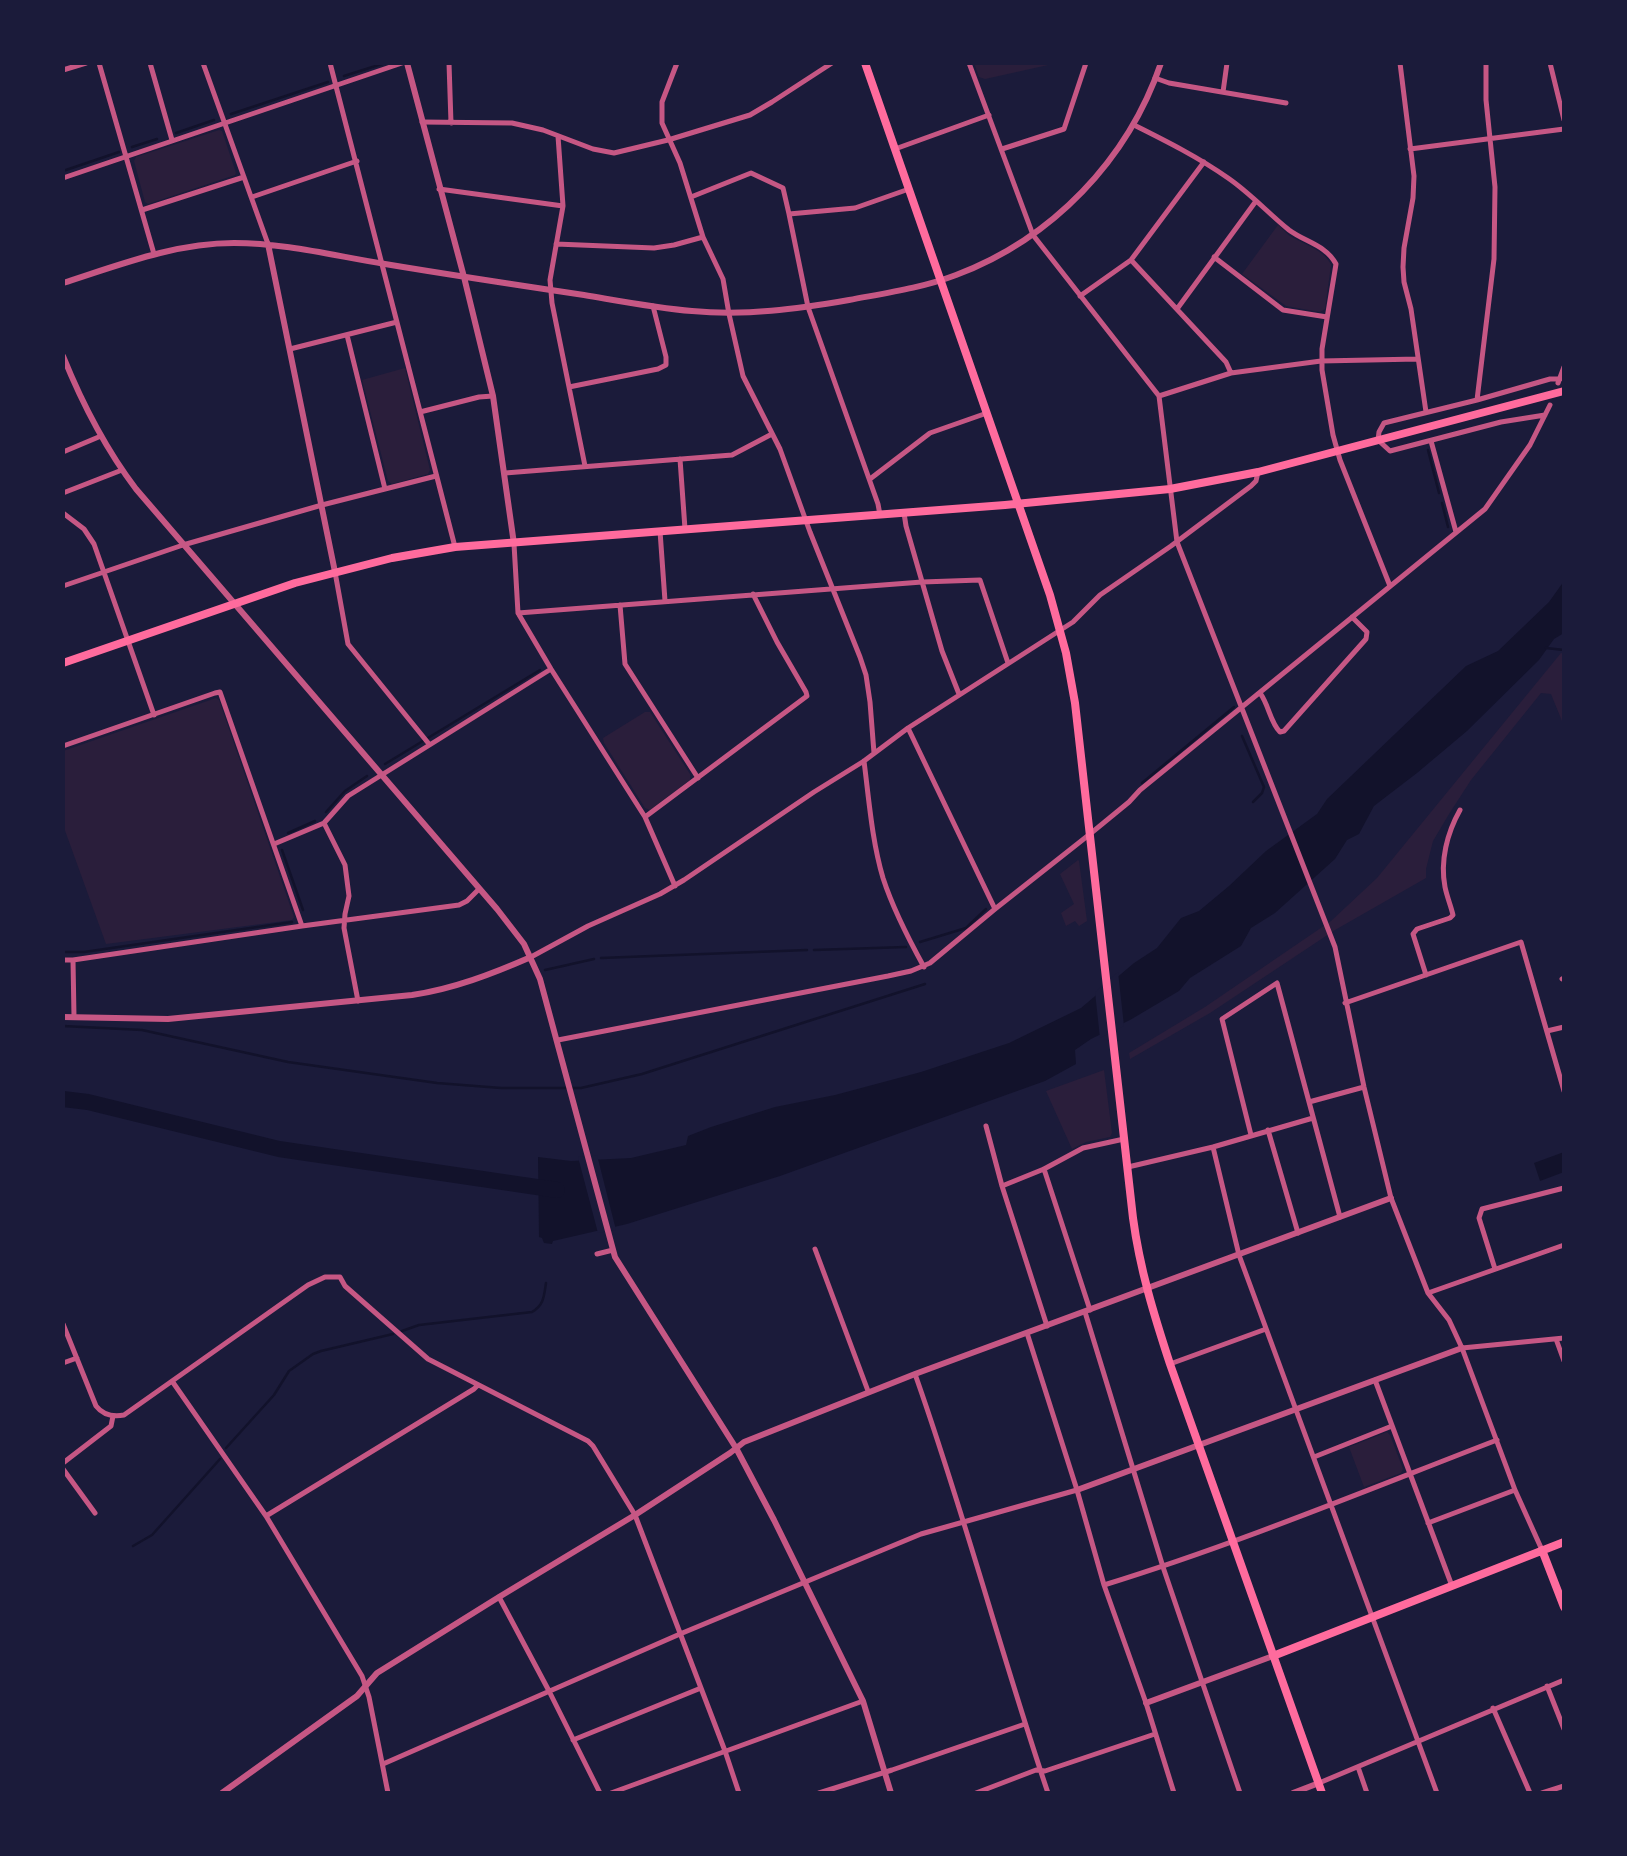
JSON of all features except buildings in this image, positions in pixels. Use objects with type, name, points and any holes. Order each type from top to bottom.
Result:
[{"type":"main road","points":[[865,63],[1019,504],[1060,630],[1071,678],[1136,1245],[1146,1290],[1322,1793]]},
{"type":"main road","points":[[63,663],[295,583],[392,558],[455,547],[1019,504],[1170,489],[1258,472],[1564,391]]},
{"type":"main road","points":[[1273,1656],[1564,1542]]},
{"type":"main road","points":[[1542,1550],[1564,1606]]},
{"type":"street","points":[[63,70],[86,63]]},
{"type":"street","points":[[99,63],[154,254]]},
{"type":"street","points":[[150,63],[172,140]]},
{"type":"street","points":[[203,63],[268,244],[348,643],[429,744]]},
{"type":"street","points":[[330,63],[455,547]]},
{"type":"street","points":[[63,178],[402,63]]},
{"type":"street","points":[[407,63],[493,396],[514,544],[519,613],[551,669],[645,817],[675,886]]},
{"type":"street","points":[[449,63],[451,123]]},
{"type":"street","points":[[677,63],[662,102],[662,123],[680,163],[703,237],[723,279],[743,376],[780,449],[866,675],[874,752]]},
{"type":"street","points":[[422,122],[512,123],[614,153],[750,115],[832,63]]},
{"type":"street","points":[[969,63],[1033,235],[1159,396],[1177,542],[1335,947],[1345,1003],[1391,1198],[1428,1293],[1449,1320],[1462,1348],[1515,1490],[1542,1550]]},
{"type":"street","points":[[1002,149],[1064,129],[1086,63]]},
{"type":"street","points":[[63,283],[154,254],[201,244],[268,244],[690,311],[761,313],[889,293],[940,281],[975,268],[1033,235],[1087,187],[1134,125],[1150,93],[1160,63]]},
{"type":"street","points":[[1223,92],[1227,63]]},
{"type":"street","points":[[1400,63],[1414,176],[1403,267],[1426,412]]},
{"type":"street","points":[[1477,400],[1494,259],[1495,187],[1486,100],[1486,63]]},
{"type":"street","points":[[1550,63],[1564,120]]},
{"type":"street","points":[[1155,78],[1169,83],[1286,103]]},
{"type":"street","points":[[895,149],[989,116]]},
{"type":"street","points":[[1134,125],[1189,152],[1230,179],[1292,232],[1316,244],[1331,256],[1336,264],[1321,361],[1337,450],[1390,586]]},
{"type":"street","points":[[1410,149],[1564,129]]},
{"type":"street","points":[[558,136],[563,206],[550,290],[585,467]]},
{"type":"street","points":[[252,197],[357,161]]},
{"type":"street","points":[[1080,296],[1131,260],[1203,162]]},
{"type":"street","points":[[691,197],[751,173],[783,188],[808,307],[870,479],[880,515]]},
{"type":"street","points":[[142,210],[244,177]]},
{"type":"street","points":[[439,189],[563,206]]},
{"type":"street","points":[[789,214],[855,208],[909,189]]},
{"type":"street","points":[[1177,309],[1256,201]]},
{"type":"street","points":[[556,244],[654,248],[703,237]]},
{"type":"street","points":[[1213,257],[1283,310],[1327,317]]},
{"type":"street","points":[[1131,260],[1226,362],[1231,373]]},
{"type":"street","points":[[569,387],[658,369],[666,365],[653,306]]},
{"type":"street","points":[[290,349],[397,322]]},
{"type":"street","points":[[347,335],[385,489]]},
{"type":"street","points":[[63,356],[88,414],[122,470],[233,604],[516,933],[531,957],[558,1040],[619,1265],[736,1448],[863,1701],[891,1793]]},
{"type":"street","points":[[1159,396],[1231,373],[1321,361],[1418,359]]},
{"type":"street","points":[[1545,415],[1501,422],[1390,451],[1378,440],[1384,423],[1550,379],[1559,381],[1564,367]]},
{"type":"street","points":[[420,412],[493,396]]},
{"type":"street","points":[[558,1040],[924,967],[1090,834],[1489,504],[1530,445],[1550,405]]},
{"type":"street","points":[[870,479],[930,433],[987,413]]},
{"type":"street","points":[[505,473],[737,454],[772,434]]},
{"type":"street","points":[[63,452],[101,436]]},
{"type":"street","points":[[1431,441],[1456,532]]},
{"type":"street","points":[[680,459],[685,528]]},
{"type":"street","points":[[63,493],[122,470]]},
{"type":"street","points":[[63,1017],[167,1019],[358,1001],[435,991],[531,957],[675,886],[959,694],[1060,630],[1100,595],[1251,486],[1256,481],[1258,472]]},
{"type":"street","points":[[63,586],[183,545],[436,476]]},
{"type":"street","points":[[63,513],[78,523],[90,536],[154,715]]},
{"type":"street","points":[[904,513],[944,658],[959,694]]},
{"type":"street","points":[[659,531],[665,601]]},
{"type":"street","points":[[519,613],[753,594],[980,580],[1008,663]]},
{"type":"street","points":[[645,817],[807,696],[753,594]]},
{"type":"street","points":[[620,605],[625,664],[698,778]]},
{"type":"street","points":[[1261,693],[1276,729],[1284,731],[1366,639],[1367,632],[1352,617]]},
{"type":"street","points":[[274,844],[324,822],[348,796],[551,669]]},
{"type":"street","points":[[63,746],[220,692],[302,926]]},
{"type":"street","points":[[908,728],[995,909]]},
{"type":"street","points":[[863,761],[874,836],[884,880],[897,915],[924,967]]},
{"type":"street","points":[[1426,975],[1413,934],[1417,929],[1453,915],[1445,887],[1445,854],[1448,837],[1460,810]]},
{"type":"street","points":[[324,822],[345,865],[349,896],[344,928],[358,1001]]},
{"type":"street","points":[[63,960],[459,905],[479,889]]},
{"type":"street","points":[[1345,1003],[1521,942],[1564,1091]]},
{"type":"street","points":[[73,960],[74,1017]]},
{"type":"street","points":[[1251,1135],[1222,1020],[1278,984],[1340,1217]]},
{"type":"street","points":[[1547,1031],[1564,1027]]},
{"type":"street","points":[[1309,1102],[1364,1087]]},
{"type":"street","points":[[1128,1167],[1213,1147],[1313,1118]]},
{"type":"street","points":[[986,1126],[1002,1186],[1047,1326]]},
{"type":"street","points":[[1268,1130],[1298,1233]]},
{"type":"street","points":[[1002,1186],[1044,1169],[1083,1148],[1124,1139]]},
{"type":"street","points":[[1213,1147],[1239,1255],[1437,1793]]},
{"type":"street","points":[[1044,1169],[1163,1567],[1240,1793]]},
{"type":"street","points":[[1495,1269],[1479,1218],[1482,1209],[1564,1188]]},
{"type":"street","points":[[222,1793],[357,1696],[377,1673],[635,1515],[744,1441],[868,1391],[1391,1198]]},
{"type":"street","points":[[1428,1293],[1564,1245]]},
{"type":"street","points":[[597,1254],[612,1247]]},
{"type":"street","points":[[815,1249],[868,1391]]},
{"type":"street","points":[[63,1324],[96,1406],[113,1416],[124,1415],[308,1285],[330,1276],[340,1277],[345,1286],[428,1359],[589,1441],[635,1515],[739,1793]]},
{"type":"street","points":[[1170,1364],[1266,1329]]},
{"type":"street","points":[[1027,1333],[1104,1585],[1146,1703],[1174,1793]]},
{"type":"street","points":[[383,1764],[680,1634],[920,1534],[1077,1490],[1462,1348],[1564,1338]]},
{"type":"street","points":[[1556,1339],[1564,1362]]},
{"type":"street","points":[[63,1363],[77,1358]]},
{"type":"street","points":[[915,1374],[942,1449],[1048,1793]]},
{"type":"street","points":[[1376,1380],[1452,1587]]},
{"type":"street","points":[[172,1381],[266,1517],[366,1686],[388,1793]]},
{"type":"street","points":[[266,1517],[474,1390],[478,1385]]},
{"type":"street","points":[[63,1463],[111,1426],[113,1416]]},
{"type":"street","points":[[1314,1457],[1392,1426]]},
{"type":"street","points":[[1104,1585],[1163,1567],[1497,1440]]},
{"type":"street","points":[[63,1469],[95,1513]]},
{"type":"street","points":[[1428,1523],[1515,1490]]},
{"type":"street","points":[[499,1597],[600,1793]]},
{"type":"street","points":[[1146,1703],[1273,1656]]},
{"type":"street","points":[[1293,1793],[1564,1679]]},
{"type":"street","points":[[1547,1686],[1564,1728]]},
{"type":"street","points":[[573,1740],[701,1688]]},
{"type":"street","points":[[611,1793],[863,1701]]},
{"type":"street","points":[[1493,1708],[1530,1793]]},
{"type":"street","points":[[819,1793],[1025,1724]]},
{"type":"street","points":[[976,1793],[1036,1770],[1045,1771],[1155,1734]]},
{"type":"street","points":[[1358,1767],[1367,1793]]},
{"type":"street","points":[[1542,1793],[1564,1786]]},
{"type":"shaded area","points":[[974,63],[1057,63],[985,79],[979,77]]},
{"type":"shaded area","points":[[222,131],[235,175],[148,204],[145,202],[134,161],[136,157]]},
{"type":"shaded area","points":[[1278,225],[1290,236],[1319,251],[1331,265],[1325,309],[1320,312],[1286,306],[1242,274]]},
{"type":"shaded area","points":[[405,368],[430,470],[428,474],[392,484],[388,481],[362,380]]},
{"type":"shaded area","points":[[1564,581],[1564,633],[1554,639],[1539,660],[1467,731],[1374,806],[1359,834],[1347,840],[1335,859],[1275,913],[1251,928],[1241,946],[1190,978],[1179,991],[1075,1050],[1076,1064],[1045,1081],[780,1176],[627,1224],[553,1241],[552,1244],[544,1243],[539,1237],[538,1157],[571,1161],[631,1158],[686,1145],[688,1136],[711,1127],[775,1107],[835,1095],[921,1072],[1009,1043],[1081,1008],[1134,963],[1157,948],[1181,918],[1199,911],[1266,851],[1317,814],[1327,799],[1466,666],[1498,651],[1549,602]]},
{"type":"shaded area","points":[[1561,653],[1564,654],[1564,726],[1551,694],[1541,693],[1471,780],[1449,814],[1433,841],[1426,878],[1335,930],[1210,1013],[1130,1059],[1129,1053],[1205,1007],[1331,921],[1377,878]]},
{"type":"shaded area","points":[[216,698],[219,700],[294,917],[292,920],[106,944],[63,825],[63,751]]},
{"type":"shaded area","points":[[645,712],[650,712],[690,774],[690,780],[650,810],[645,808],[603,738]]},
{"type":"shaded area","points":[[1078,860],[1087,921],[1079,926],[1075,921],[1066,926],[1061,913],[1074,904],[1060,874]]},
{"type":"shaded area","points":[[1104,1070],[1112,1133],[1110,1137],[1086,1142],[1072,1149],[1046,1091]]},
{"type":"shaded area","points":[[1564,1152],[1564,1172],[1540,1181],[1534,1163]]},
{"type":"shaded area","points":[[1387,1432],[1403,1469],[1401,1473],[1364,1487],[1349,1447]]},
{"type":"pier","points":[[1118,972],[1124,1026],[1100,1038],[1095,992]]},
{"type":"pier","points":[[597,1155],[616,1230],[598,1233],[578,1157]]},
{"type":"waterway","points":[[344,76],[385,63]]},
{"type":"waterway","points":[[231,114],[328,82]]},
{"type":"waterway","points":[[176,133],[214,120]]},
{"type":"waterway","points":[[132,147],[157,139]]},
{"type":"waterway","points":[[63,171],[119,152]]},
{"type":"waterway","points":[[1428,450],[1439,493]]},
{"type":"waterway","points":[[1442,503],[1448,527]]},
{"type":"waterway","points":[[1546,648],[1564,650]]},
{"type":"waterway","points":[[385,764],[540,670]]},
{"type":"waterway","points":[[1142,783],[1234,707]]},
{"type":"waterway","points":[[1242,736],[1264,787],[1253,802]]},
{"type":"waterway","points":[[326,812],[345,791],[367,776]]},
{"type":"waterway","points":[[288,833],[315,821]]},
{"type":"waterway","points":[[282,850],[303,910]]},
{"type":"waterway","points":[[920,942],[966,928],[986,909]]},
{"type":"waterway","points":[[63,952],[84,952],[292,922]]},
{"type":"waterway","points":[[814,950],[906,947]]},
{"type":"waterway","points":[[601,958],[807,950]]},
{"type":"waterway","points":[[545,970],[594,959]]},
{"type":"waterway","points":[[63,1026],[142,1030],[288,1062],[437,1083],[501,1088],[581,1088],[642,1074],[925,984]]},
{"type":"waterway","points":[[63,1099],[88,1102],[279,1149],[557,1190]]},
{"type":"waterway","points":[[402,1331],[419,1325],[532,1312],[541,1303],[546,1283]]},
{"type":"waterway","points":[[226,1448],[274,1395],[289,1371],[313,1354],[393,1334]]},
{"type":"waterway","points":[[133,1546],[152,1535],[220,1459]]}]
